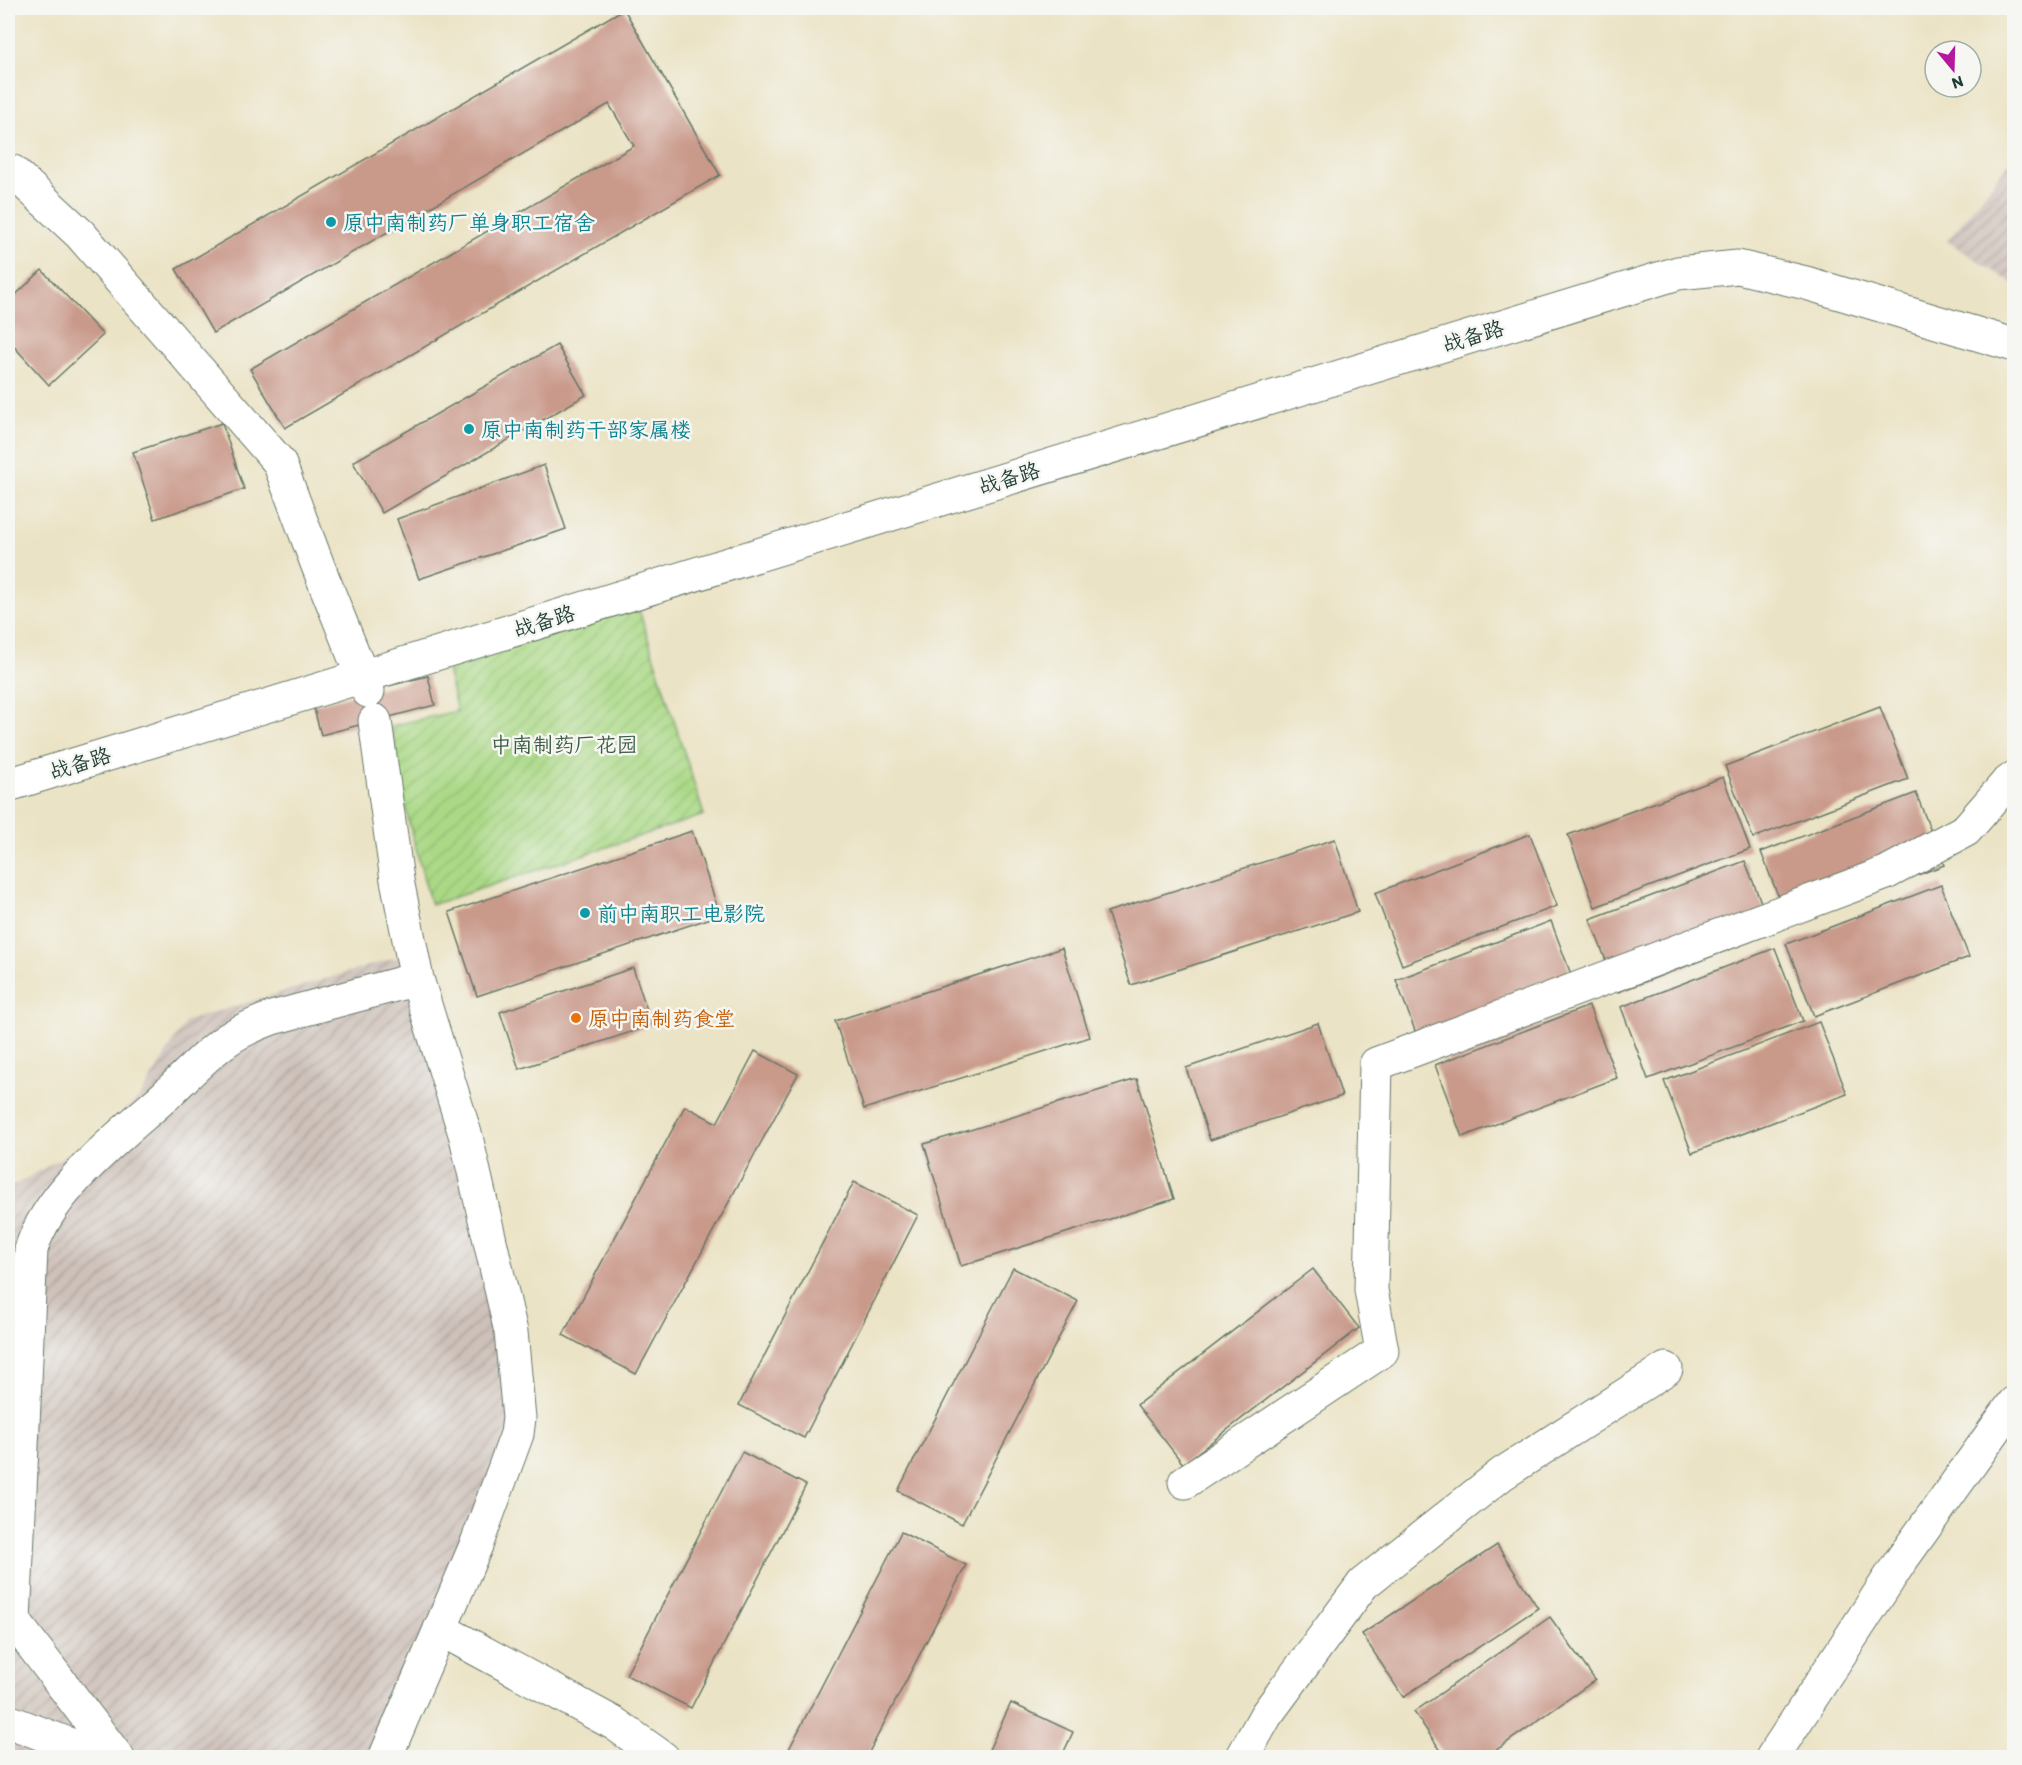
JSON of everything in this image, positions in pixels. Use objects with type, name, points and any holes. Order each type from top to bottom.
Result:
[{"type":"street","points":[[9,170],[80,234],[279,462],[368,696],[397,880],[417,979],[466,1137],[511,1332],[519,1418],[517,1434],[481,1532],[385,1758]]},
{"type":"street","name":"战备路","points":[[8,785],[368,696],[1678,273],[1738,267],[1806,283],[2014,345]]},
{"type":"street","points":[[1185,1482],[1382,1351],[1371,1290],[1376,1064],[1886,873],[1966,830],[2006,784],[2014,778]]},
{"type":"street","points":[[117,1758],[11,1631],[31,1250],[21,1236],[115,1140],[226,1041],[251,1026],[272,1018],[417,979]]},
{"type":"street","points":[[1242,1758],[1266,1715],[1363,1584],[1502,1474],[1666,1370]]},
{"type":"street","points":[[1772,1758],[1899,1562],[2014,1403]]},
{"type":"street","points":[[440,1629],[615,1724],[663,1758]]},
{"type":"street","points":[[8,1721],[105,1758]]},
{"type":"shaded area","points":[[2014,157],[2014,284],[1947,241]]},
{"type":"shaded area","points":[[412,953],[517,1434],[385,1757],[8,1757],[8,1189],[89,1142],[140,1097],[186,1021]]},
{"type":"green space","name":"中南制药厂花园","points":[[637,604],[704,815],[431,905],[408,819],[391,726],[457,711],[446,665]]},
{"type":"building","name":"原中南制药厂单身职工宿舍","points":[[624,9],[720,175],[285,428],[250,369],[634,146],[609,104],[213,333],[176,269]]},
{"type":"building","points":[[42,270],[103,335],[49,385],[8,340],[8,302]]},
{"type":"building","name":"原中南制药干部家属楼","points":[[557,345],[586,395],[382,513],[353,462]]},
{"type":"building","points":[[222,423],[244,489],[155,519],[133,452]]},
{"type":"building","points":[[544,465],[566,529],[419,579],[397,519]]},
{"type":"building","points":[[428,676],[435,705],[321,735],[313,705]]},
{"type":"building","points":[[1880,707],[1908,779],[1753,838],[1725,766]]},
{"type":"building","points":[[1723,777],[1750,849],[1595,907],[1568,835]]},
{"type":"building","points":[[1916,793],[1944,865],[1789,924],[1761,852]]},
{"type":"building","name":"前中南职工电影院","points":[[692,831],[720,915],[477,996],[449,912]]},
{"type":"building","points":[[1530,834],[1557,906],[1402,965],[1375,893]]},
{"type":"building","points":[[1335,839],[1358,912],[1131,985],[1107,912]]},
{"type":"building","points":[[1745,861],[1773,933],[1618,992],[1590,919]]},
{"type":"building","points":[[1941,885],[1969,957],[1814,1016],[1786,944]]},
{"type":"building","points":[[1551,921],[1578,993],[1423,1052],[1396,980]]},
{"type":"building","points":[[1062,948],[1090,1037],[864,1109],[835,1021]]},
{"type":"building","points":[[1775,948],[1803,1021],[1648,1079],[1621,1007]]},
{"type":"building","name":"原中南制药食堂","points":[[633,968],[652,1025],[519,1069],[500,1012]]},
{"type":"building","points":[[1589,1006],[1617,1078],[1462,1137],[1435,1065]]},
{"type":"building","points":[[1819,1022],[1847,1094],[1692,1153],[1664,1081]]},
{"type":"building","points":[[1318,1023],[1342,1096],[1210,1140],[1186,1068]]},
{"type":"building","points":[[755,1051],[798,1074],[636,1374],[563,1335],[685,1106],[717,1123]]},
{"type":"building","points":[[1137,1079],[1174,1199],[961,1266],[924,1144]]},
{"type":"building","points":[[854,1182],[918,1215],[804,1438],[739,1405]]},
{"type":"building","points":[[1013,1268],[1078,1301],[962,1524],[898,1491]]},
{"type":"building","points":[[1313,1269],[1359,1328],[1183,1464],[1137,1405]]},
{"type":"building","points":[[742,1452],[806,1485],[691,1708],[626,1675]]},
{"type":"building","points":[[901,1532],[966,1565],[866,1758],[791,1758],[786,1755]]},
{"type":"building","points":[[1497,1545],[1538,1608],[1403,1697],[1362,1634]]},
{"type":"building","points":[[1550,1617],[1595,1680],[1485,1758],[1446,1758],[1414,1712]]},
{"type":"building","points":[[1011,1703],[1073,1732],[1061,1758],[985,1758]]},
{"type":"place","name":"原中南制药厂单身职工宿舍","points":[[331,222]]},
{"type":"place","name":"原中南制药干部家属楼","points":[[469,429]]},
{"type":"place","name":"前中南职工电影院","points":[[585,913]]},
{"type":"place","name":"原中南制药食堂","points":[[576,1018]]}]
